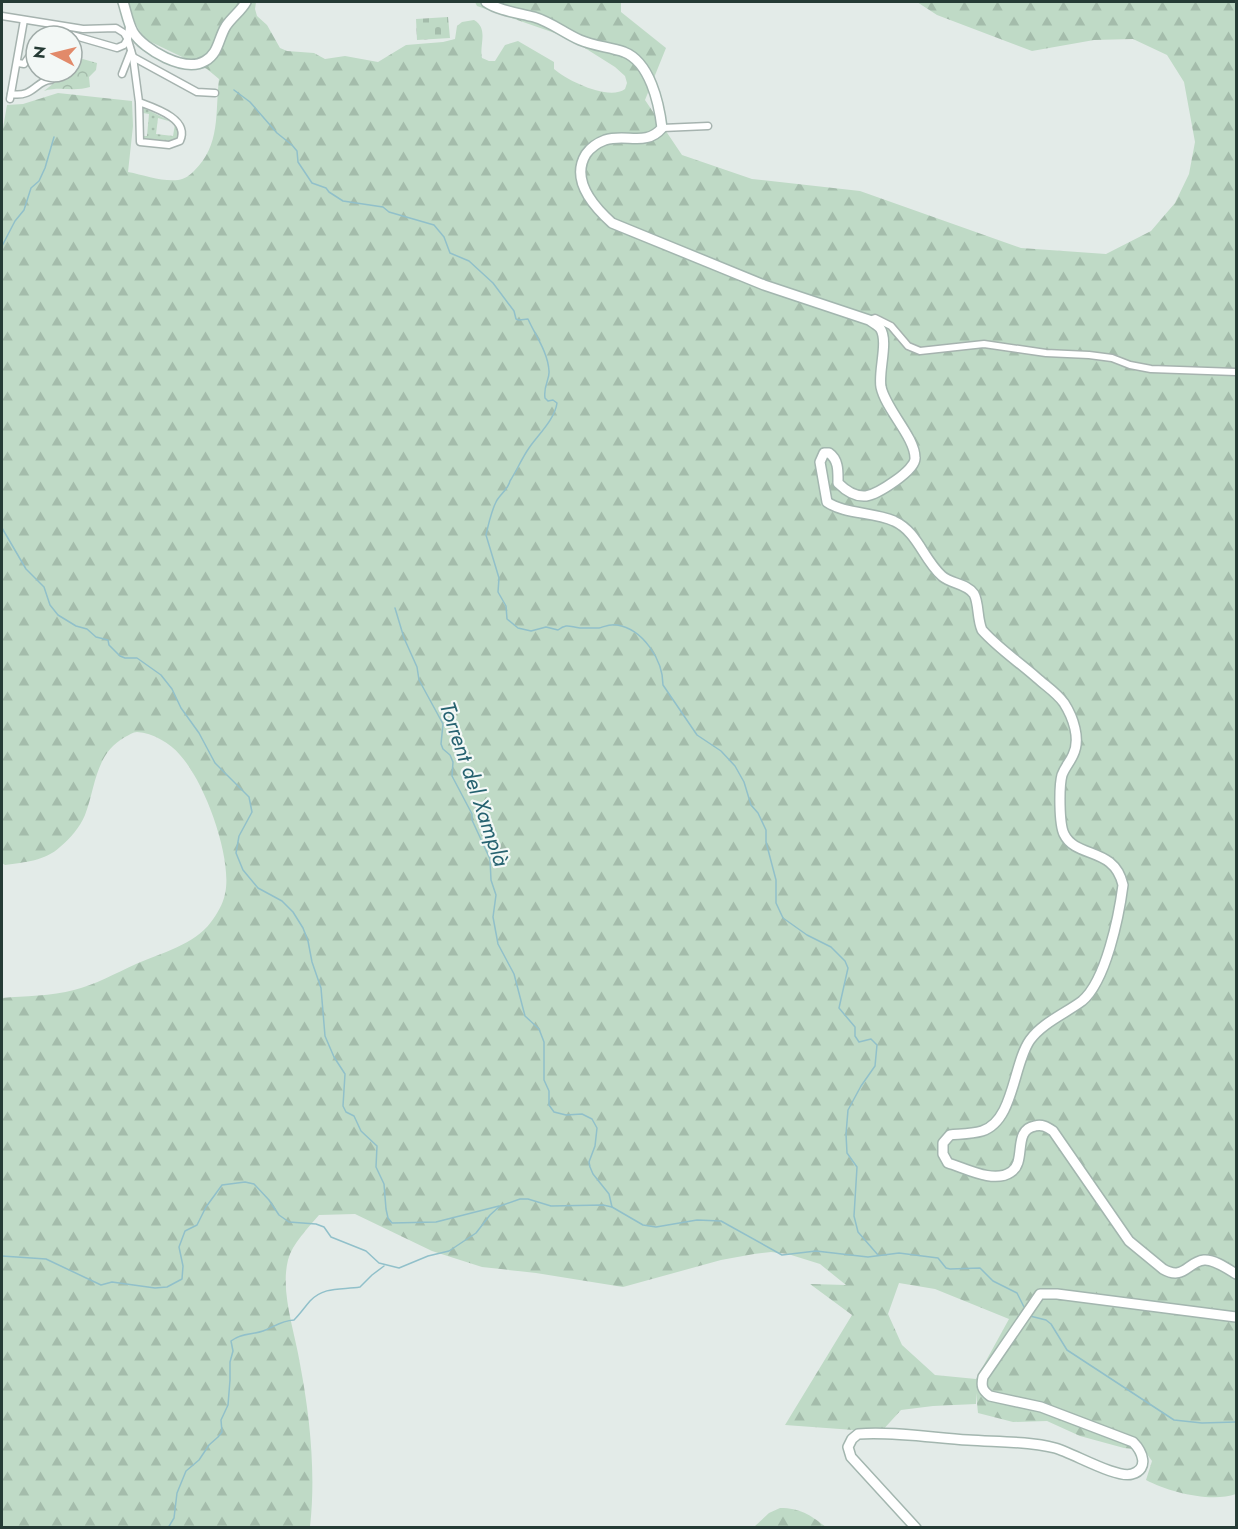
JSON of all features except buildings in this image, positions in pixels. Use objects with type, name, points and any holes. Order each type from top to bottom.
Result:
[{"type":"street","points":[[123,2],[137,37],[152,50],[179,63],[198,64],[206,61],[216,51],[228,24],[246,2]]},
{"type":"street","points":[[486,2],[498,8],[548,22],[579,40],[626,53],[637,59],[646,73],[658,103],[662,128]]},
{"type":"street","points":[[2,16],[84,29],[116,28],[124,33],[132,54],[139,102],[140,142],[169,145],[180,141],[183,130],[179,123],[139,102]]},
{"type":"street","points":[[24,20],[11,96],[26,94],[40,84]]},
{"type":"street","points":[[84,38],[117,48],[128,40],[130,24]]},
{"type":"street","points":[[122,74],[132,54]]},
{"type":"street","points":[[132,54],[197,92],[215,93]]},
{"type":"street","points":[[18,63],[24,64]]},
{"type":"street","points":[[708,126],[662,128],[656,135],[649,138],[605,140],[593,146],[581,164],[581,178],[585,192],[607,218],[624,229],[764,285],[868,320],[879,327],[884,338],[880,374],[881,388],[913,448],[914,465],[909,472],[873,494],[855,495],[846,491],[838,483],[835,457],[824,453],[820,462],[827,502],[834,507],[888,518],[904,526],[912,533],[930,562],[943,577],[966,587],[974,594],[977,620],[981,630],[1062,701],[1077,738],[1077,747],[1061,777],[1062,828],[1072,844],[1112,864],[1120,873],[1123,885],[1106,960],[1092,991],[1030,1040],[1003,1112],[992,1126],[982,1131],[950,1135],[943,1143],[948,1163],[990,1176],[1011,1173],[1017,1167],[1022,1135],[1027,1129],[1036,1125],[1046,1126],[1053,1131],[1129,1240],[1163,1269],[1169,1273],[1180,1273],[1203,1260],[1210,1261],[1236,1274]]},
{"type":"street","points":[[868,320],[875,318],[891,326],[908,346],[920,351],[984,344],[1046,353],[1112,358],[1130,365],[1151,369],[1236,372]]},
{"type":"street","points":[[916,1527],[851,1457],[848,1446],[858,1434],[1046,1446],[1087,1460],[1119,1475],[1131,1475],[1140,1470],[1144,1461],[1141,1451],[1133,1442],[1041,1407],[990,1396],[984,1392],[981,1386],[983,1377],[1040,1294],[1049,1293],[1236,1317]]},
{"type":"green space","points":[[128,2],[256,2],[257,16],[267,25],[280,48],[287,51],[314,53],[325,59],[345,56],[378,62],[406,45],[455,39],[457,26],[462,22],[474,20],[479,24],[482,32],[482,58],[495,61],[505,45],[518,41],[554,62],[554,69],[569,79],[589,88],[609,93],[625,89],[627,83],[625,76],[615,67],[569,38],[477,6],[475,2],[621,2],[621,12],[666,48],[645,100],[682,155],[752,179],[860,191],[1021,248],[1106,254],[1151,231],[1175,203],[1189,174],[1195,142],[1184,82],[1167,55],[1133,39],[1094,40],[1032,51],[937,15],[917,2],[1236,2],[1236,1494],[1203,1497],[1155,1484],[1146,1480],[1152,1461],[1144,1450],[1124,1448],[1080,1436],[1047,1421],[1013,1422],[978,1413],[976,1393],[976,1404],[901,1410],[881,1432],[785,1425],[852,1315],[810,1284],[846,1285],[820,1264],[788,1254],[771,1252],[721,1260],[623,1287],[482,1267],[432,1251],[355,1214],[319,1215],[293,1248],[286,1272],[287,1299],[304,1384],[309,1425],[312,1466],[310,1527],[2,1528],[2,998],[38,996],[82,988],[166,952],[196,937],[204,930],[215,916],[225,894],[225,861],[221,842],[199,783],[176,751],[149,734],[137,732],[125,737],[108,752],[98,771],[85,815],[78,828],[67,840],[54,852],[41,858],[5,865],[2,863],[2,134],[7,105],[23,104],[58,93],[132,101],[133,126],[128,172],[160,179],[178,180],[194,171],[203,161],[213,139],[219,79],[207,69],[146,38],[136,24]],"holes":[[[899,1283],[935,1289],[1009,1319],[976,1379],[935,1375],[902,1345],[888,1314]]]},
{"type":"green space","points":[[448,17],[450,38],[417,40],[416,19]]},
{"type":"green space","points":[[84,59],[97,63],[96,70],[89,77],[90,87],[44,91],[53,84],[84,84]]},
{"type":"green space","points":[[144,108],[172,122],[158,118],[156,134],[173,136],[175,124],[179,131],[177,139],[169,142],[143,140],[142,136],[147,136],[149,114],[143,113]]},
{"type":"green space","points":[[780,1508],[805,1513],[826,1527],[754,1527],[769,1513]]},
{"type":"waterway","points":[[234,90],[250,102],[277,133],[292,145],[297,151],[298,162],[312,183],[326,188],[343,201],[383,207],[389,212],[434,225],[444,237],[450,253],[469,261],[493,283],[514,311],[516,319],[528,319],[544,350],[548,364],[549,374],[545,398],[557,403],[550,421],[526,452],[508,487],[496,502],[486,535],[499,578],[498,592],[506,606],[507,619],[518,628],[531,631],[546,627],[558,630],[566,626],[599,628],[615,625],[635,633],[650,647],[659,666],[663,685],[697,735],[721,751],[735,766],[744,782],[751,805],[758,813],[766,830],[766,842],[776,880],[776,903],[783,918],[807,935],[831,947],[845,961],[848,968],[839,1008],[855,1027],[855,1036],[859,1042],[871,1039],[877,1045],[875,1066],[848,1110],[846,1134],[847,1153],[857,1167],[854,1216],[858,1232],[878,1255]]},
{"type":"waterway","points":[[2,246],[15,221],[24,210],[31,188],[39,181],[54,137]]},
{"type":"waterway","points":[[2,528],[26,569],[44,587],[50,605],[58,615],[76,626],[87,629],[96,637],[108,640],[109,645],[120,656],[137,658],[161,675],[172,689],[215,763],[249,797],[252,812],[239,836],[236,853],[243,870],[258,888],[282,901],[293,912],[303,928],[321,988],[325,1036],[334,1057],[345,1074],[343,1106],[346,1112],[354,1116],[361,1131],[377,1146],[376,1167],[384,1184],[388,1218],[392,1223],[436,1222],[499,1206]]},
{"type":"waterway","name":"Torrent del Xamplà","points":[[395,608],[404,638],[417,667],[419,680],[443,724],[441,744],[453,762],[452,776],[472,814],[472,820],[490,859],[491,880],[496,895],[493,917],[498,944],[514,974],[525,1016],[539,1029],[544,1042],[544,1080],[549,1091],[549,1105],[554,1112],[566,1115],[582,1114],[592,1119],[597,1128],[595,1146],[589,1162],[590,1167],[609,1194],[612,1207]]},
{"type":"waterway","points":[[2,1256],[46,1259],[101,1285],[112,1282],[155,1288],[167,1287],[182,1279],[183,1266],[179,1247],[185,1231],[197,1225],[206,1207],[222,1185],[245,1182],[254,1184],[279,1215],[289,1222],[316,1224],[324,1227],[331,1237],[366,1251],[379,1263],[399,1268],[428,1256],[449,1251],[476,1233],[500,1206],[520,1199],[528,1199],[551,1206],[603,1205],[612,1207],[643,1225],[656,1227],[697,1220],[721,1221],[782,1255],[816,1251],[868,1257],[899,1253],[938,1258],[946,1268],[950,1269],[980,1268],[993,1281],[1017,1293],[1024,1307]]},
{"type":"waterway","points":[[168,1528],[174,1518],[177,1493],[186,1471],[199,1460],[222,1432],[221,1420],[228,1405],[230,1362],[233,1351],[231,1341],[294,1320],[315,1296],[327,1291],[360,1287],[384,1266]]},
{"type":"waterway","points":[[1030,1316],[1046,1320],[1051,1324],[1067,1350],[1174,1420],[1202,1423],[1236,1422]]}]
